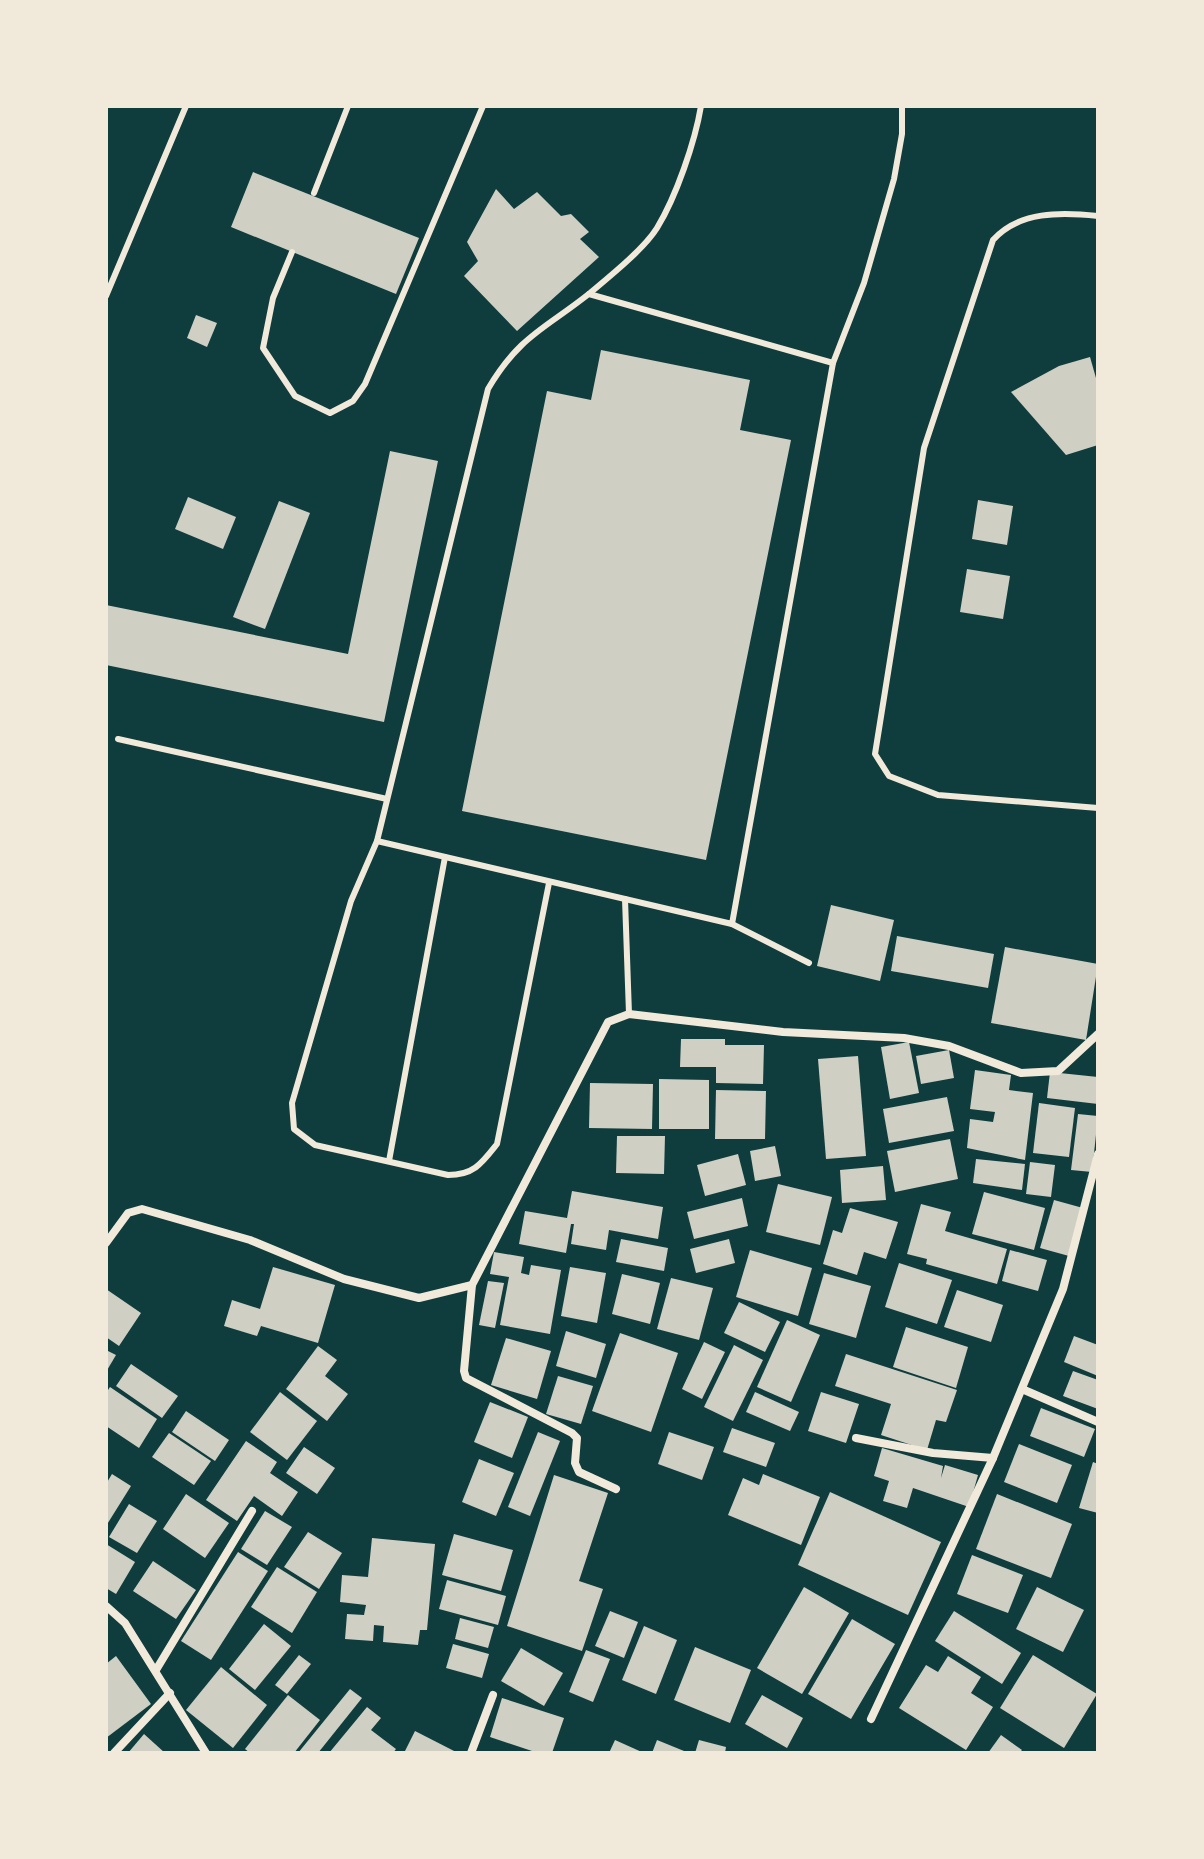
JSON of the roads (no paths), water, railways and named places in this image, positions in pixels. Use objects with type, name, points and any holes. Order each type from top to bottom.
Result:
[{"type":"street","points":[[616,1489],[577,1469],[577,1438],[572,1433],[466,1378],[464,1371],[472,1285],[608,1022],[629,1014],[783,1032],[904,1038],[949,1046],[1021,1073],[1058,1071],[1098,1034]]},
{"type":"street","points":[[871,1719],[993,1458],[1063,1289],[1098,1154]]},
{"type":"street","points":[[106,1243],[128,1213],[142,1209],[250,1240],[344,1279],[419,1298],[472,1285]]},
{"type":"street","points":[[1022,1389],[1098,1422]]},
{"type":"street","points":[[856,1438],[933,1453],[993,1458]]},
{"type":"street","points":[[156,1670],[252,1511]]},
{"type":"street","points":[[106,1606],[125,1623],[206,1753]]},
{"type":"street","points":[[114,1753],[170,1693]]},
{"type":"street","points":[[471,1753],[493,1695]]},
{"type":"lane","points":[[106,296],[186,106]]},
{"type":"lane","points":[[314,193],[348,106]]},
{"type":"lane","points":[[292,252],[273,298],[263,348],[295,396],[330,413],[353,401],[365,384],[483,106]]},
{"type":"lane","points":[[549,883],[497,1144],[468,1175],[448,1175],[315,1145],[294,1129],[291,1114],[351,901],[377,841],[488,389],[503,364],[531,333],[589,294],[656,229],[689,151],[701,106]]},
{"type":"lane","points":[[732,924],[833,363],[864,283],[894,179],[902,134],[902,106]]},
{"type":"lane","points":[[1098,216],[1059,212],[1006,225],[993,240],[924,448],[875,754],[889,776],[938,795],[1098,808]]},
{"type":"lane","points":[[589,294],[833,363]]},
{"type":"lane","points":[[118,739],[387,799]]},
{"type":"lane","points":[[377,841],[732,924],[809,963]]},
{"type":"lane","points":[[389,1161],[445,857]]},
{"type":"lane","points":[[625,899],[629,1014]]}]
